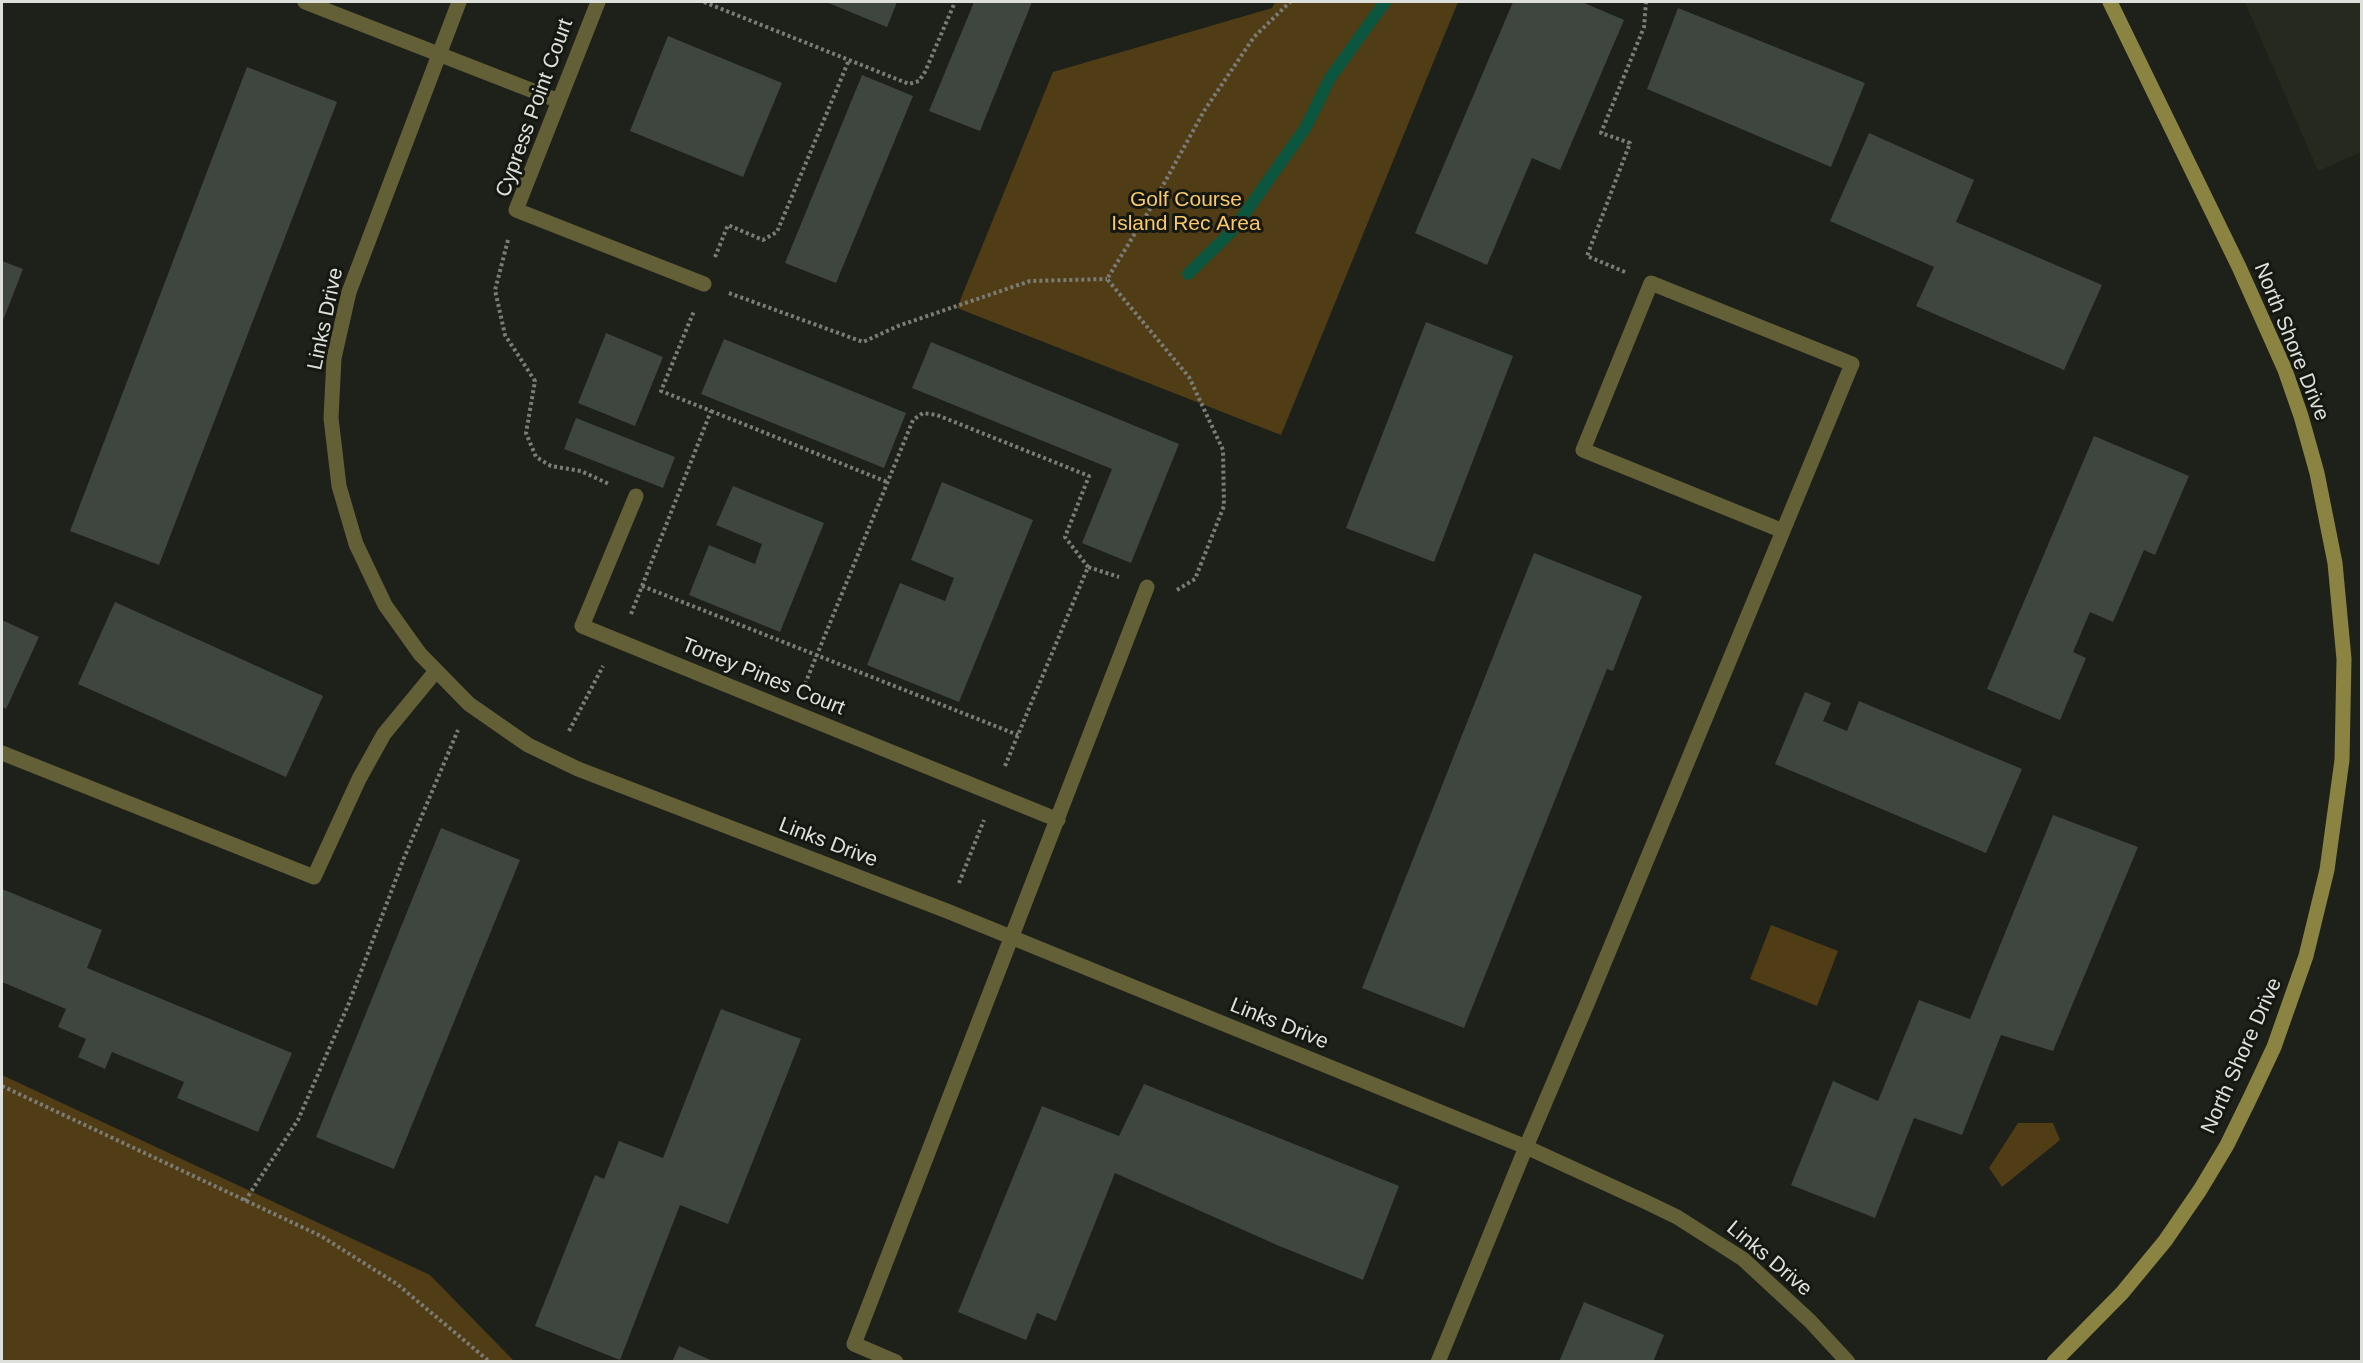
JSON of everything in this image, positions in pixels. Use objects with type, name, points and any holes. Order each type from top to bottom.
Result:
[{"type":"street","name":"Links Drive","points":[[459,2],[349,292],[334,358],[331,418],[339,486],[356,544],[385,605],[420,654],[469,704],[528,745],[578,770],[947,911],[1526,1147],[1677,1217],[1728,1248],[1772,1285],[1848,1362]]},
{"type":"street","name":"Cypress Point Court","points":[[598,2],[516,210],[704,284]]},
{"type":"street","name":"North Shore Drive","points":[[2054,1362],[2122,1293],[2165,1241],[2200,1190],[2227,1145],[2252,1096],[2278,1037],[2306,956],[2327,870],[2342,760],[2344,659],[2335,563],[2317,473],[2301,416],[2284,370],[2239,267],[2110,2]]},
{"type":"street","points":[[312,3],[559,101]]},
{"type":"street","points":[[1438,1362],[1526,1147],[1783,531],[1852,364],[1651,283],[1583,450],[1783,531]]},
{"type":"street","name":"Torrey Pines Court","points":[[636,496],[582,626],[1058,820]]},
{"type":"street","points":[[896,1362],[854,1344],[1147,587]]},
{"type":"street","points":[[2,753],[314,877],[359,779],[384,734],[436,671]]},
{"type":"path","points":[[704,2],[909,84],[919,81],[925,72],[954,2]]},
{"type":"path","points":[[1107,279],[1150,209],[1204,111],[1254,37],[1290,2]]},
{"type":"path","points":[[1646,2],[1644,27],[1601,133],[1630,143],[1587,256],[1651,283]]},
{"type":"path","points":[[849,60],[777,232],[763,240],[728,225],[661,391],[886,482]]},
{"type":"path","points":[[516,210],[495,290],[505,335],[535,381],[526,433],[536,457],[551,466],[581,471],[636,496]]},
{"type":"path","points":[[704,284],[863,342],[898,326],[1030,281],[1107,279]]},
{"type":"path","points":[[794,712],[886,482],[913,420],[923,413],[937,415],[1089,476],[1065,537],[1088,567],[1169,594],[1195,579],[1224,506],[1223,450],[1189,377],[1107,279]]},
{"type":"path","points":[[555,759],[630,616],[711,411]]},
{"type":"path","points":[[947,911],[1088,567]]},
{"type":"path","points":[[642,586],[1018,735]]},
{"type":"path","points":[[246,1202],[298,1120],[349,1003],[404,858],[469,704]]},
{"type":"path","points":[[2,1086],[321,1236],[397,1284],[490,1362]]},
{"type":"shaded area","points":[[2245,2],[2361,2],[2361,152],[2318,171]]},
{"type":"green space","name":"Golf Course Island Rec Area","points":[[1275,2],[1458,2],[1281,435],[957,308],[1053,72],[1272,8]]},
{"type":"green space","points":[[1771,925],[1838,951],[1817,1006],[1750,979]]},
{"type":"green space","points":[[2,1075],[430,1275],[514,1361],[2,1361]]},
{"type":"green space","points":[[2018,1123],[2053,1123],[2060,1140],[2002,1187],[1989,1168]]},
{"type":"building","points":[[826,2],[897,2],[887,27]]},
{"type":"building","points":[[974,2],[1032,2],[980,131],[929,111]]},
{"type":"building","points":[[1513,2],[1582,2],[1624,20],[1560,170],[1532,158],[1487,265],[1415,233]]},
{"type":"building","points":[[1678,8],[1865,83],[1831,167],[1647,89]]},
{"type":"building","points":[[668,36],[782,83],[743,177],[630,131]]},
{"type":"building","points":[[247,67],[337,102],[159,565],[70,531]]},
{"type":"building","points":[[862,75],[913,96],[836,283],[785,263]]},
{"type":"building","points":[[1869,133],[1974,180],[1956,222],[2102,285],[2064,370],[1916,306],[1934,267],[1830,221]]},
{"type":"building","points":[[2,261],[23,269],[2,323]]},
{"type":"building","points":[[1426,322],[1513,356],[1434,562],[1346,528]]},
{"type":"building","points":[[606,333],[663,357],[635,426],[578,403]]},
{"type":"building","points":[[724,339],[906,413],[884,468],[701,394]]},
{"type":"building","points":[[931,342],[1179,444],[1131,563],[1082,543],[1112,469],[912,388]]},
{"type":"building","points":[[576,418],[675,457],[663,488],[564,449]]},
{"type":"building","points":[[2094,436],[2189,476],[2155,555],[2144,550],[2113,622],[2090,612],[2073,652],[2086,658],[2060,720],[1987,689]]},
{"type":"building","points":[[942,482],[1033,520],[959,702],[867,665],[900,583],[945,601],[954,578],[911,560]]},
{"type":"building","points":[[733,486],[824,523],[780,632],[689,595],[709,545],[755,564],[762,544],[716,525]]},
{"type":"building","points":[[1534,553],[1642,596],[1613,671],[1607,669],[1464,1028],[1362,988]]},
{"type":"building","points":[[115,602],[323,696],[286,777],[78,684]]},
{"type":"building","points":[[2,620],[39,637],[6,709],[2,707]]},
{"type":"building","points":[[1805,692],[1831,703],[1823,721],[1847,731],[1859,701],[2022,769],[1986,853],[1775,764]]},
{"type":"building","points":[[2053,815],[2138,847],[2053,1051],[2001,1035],[1962,1135],[1914,1118],[1875,1218],[1791,1185],[1833,1081],[1878,1101],[1919,1000],[1970,1019]]},
{"type":"building","points":[[441,828],[520,860],[394,1169],[316,1137]]},
{"type":"building","points":[[2,889],[102,930],[87,968],[292,1053],[258,1132],[177,1098],[184,1082],[112,1052],[105,1069],[78,1057],[86,1039],[58,1027],[66,1009],[2,982]]},
{"type":"building","points":[[721,1009],[801,1039],[728,1224],[680,1205],[620,1360],[535,1326],[595,1175],[604,1179],[619,1141],[663,1158]]},
{"type":"building","points":[[1144,1084],[1399,1186],[1363,1280],[1277,1245],[1115,1173],[1056,1321],[1037,1313],[1026,1340],[958,1312],[1042,1106],[1119,1136]]},
{"type":"building","points":[[1584,1302],[1664,1335],[1653,1362],[1559,1362]]},
{"type":"building","points":[[679,1346],[715,1362],[672,1362]]},
{"type":"waterway","points":[[1188,274],[1233,230],[1306,127],[1330,78],[1385,2]]}]
